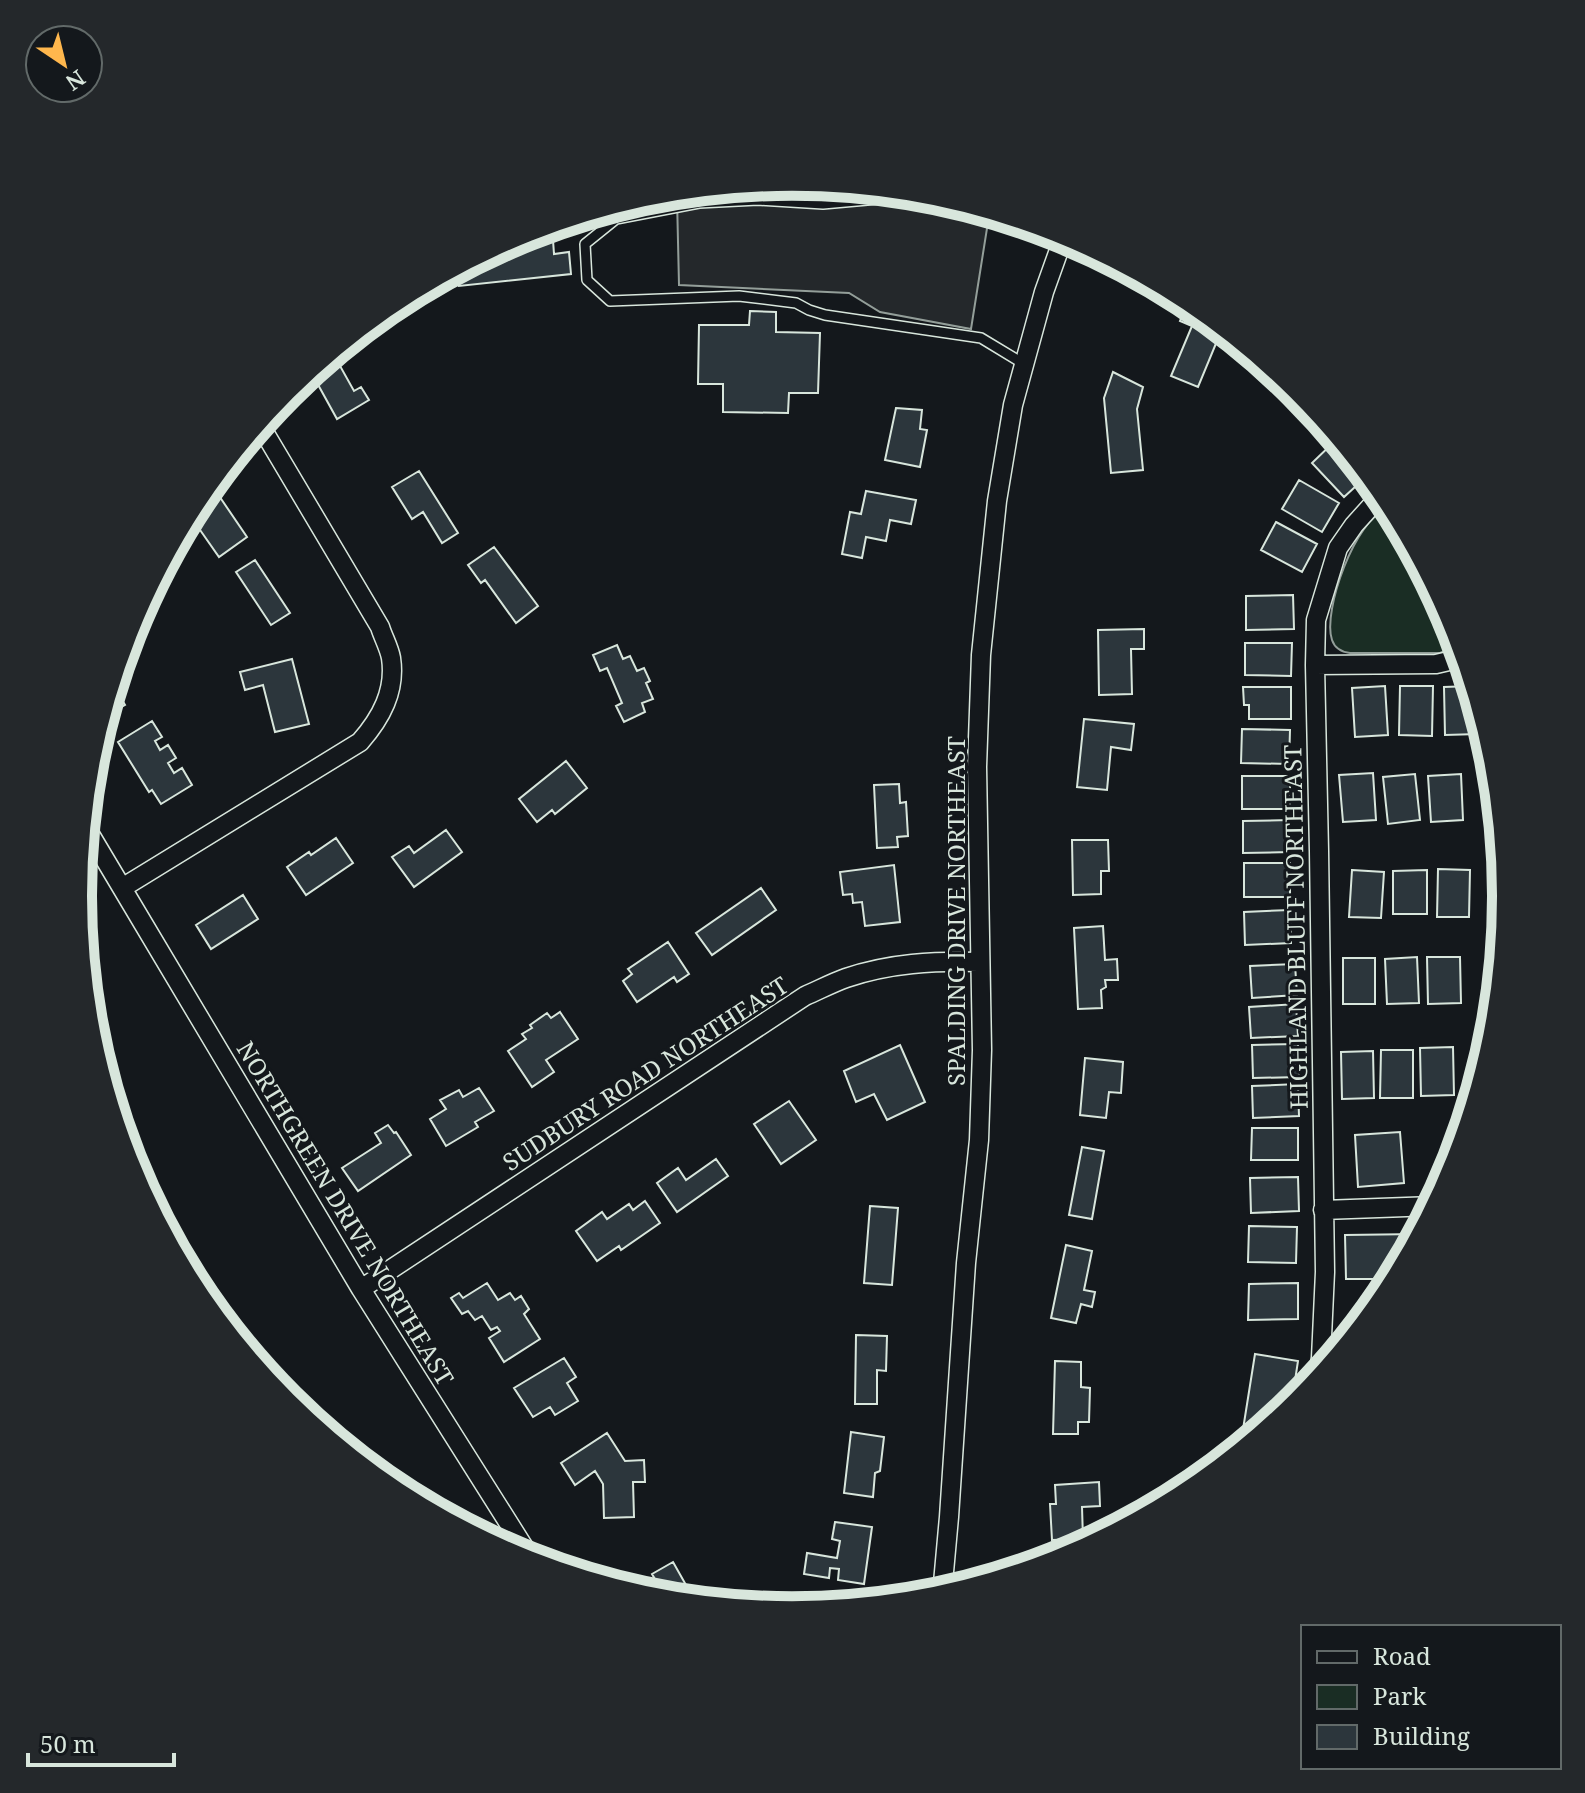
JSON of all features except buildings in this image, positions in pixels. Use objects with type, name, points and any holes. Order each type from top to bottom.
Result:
[{"type":"street","name":"SPALDING DRIVE NORTHEAST","points":[[943,1581],[966,1263],[979,1140],[982,1050],[977,767],[981,655],[997,501],[1013,405],[1044,292],[1060,248]]},
{"type":"street","points":[[122,888],[360,742],[376,724],[387,702],[392,679],[391,657],[380,627],[266,435]]},
{"type":"street","name":"HIGHLAND BLUFF NORTHEAST","points":[[1321,1355],[1325,1272],[1316,620],[1338,548],[1373,504]]},
{"type":"street","points":[[1315,665],[1436,664],[1452,660]]},
{"type":"street","name":"NORTHGREEN DRIVE NORTHEAST","points":[[94,841],[361,1289],[521,1543]]},
{"type":"street","name":"SUDBURY ROAD NORTHEAST","points":[[361,1289],[805,996],[846,978],[892,966],[936,961],[979,962]]},
{"type":"street","points":[[1323,1210],[1421,1206]]},
{"type":"lane","points":[[866,200],[823,204],[758,200],[699,203],[616,219],[585,244],[587,280],[610,301],[739,296],[796,303],[825,315],[981,338],[1024,364]]},
{"type":"green space","points":[[1379,514],[1399,546],[1448,650],[1440,653],[1350,653],[1339,650],[1333,643],[1330,626],[1332,609],[1344,567],[1353,547]]},
{"type":"shaded area","points":[[747,197],[838,197],[929,209],[988,224],[971,329],[880,312],[849,293],[679,285],[677,206]]}]
